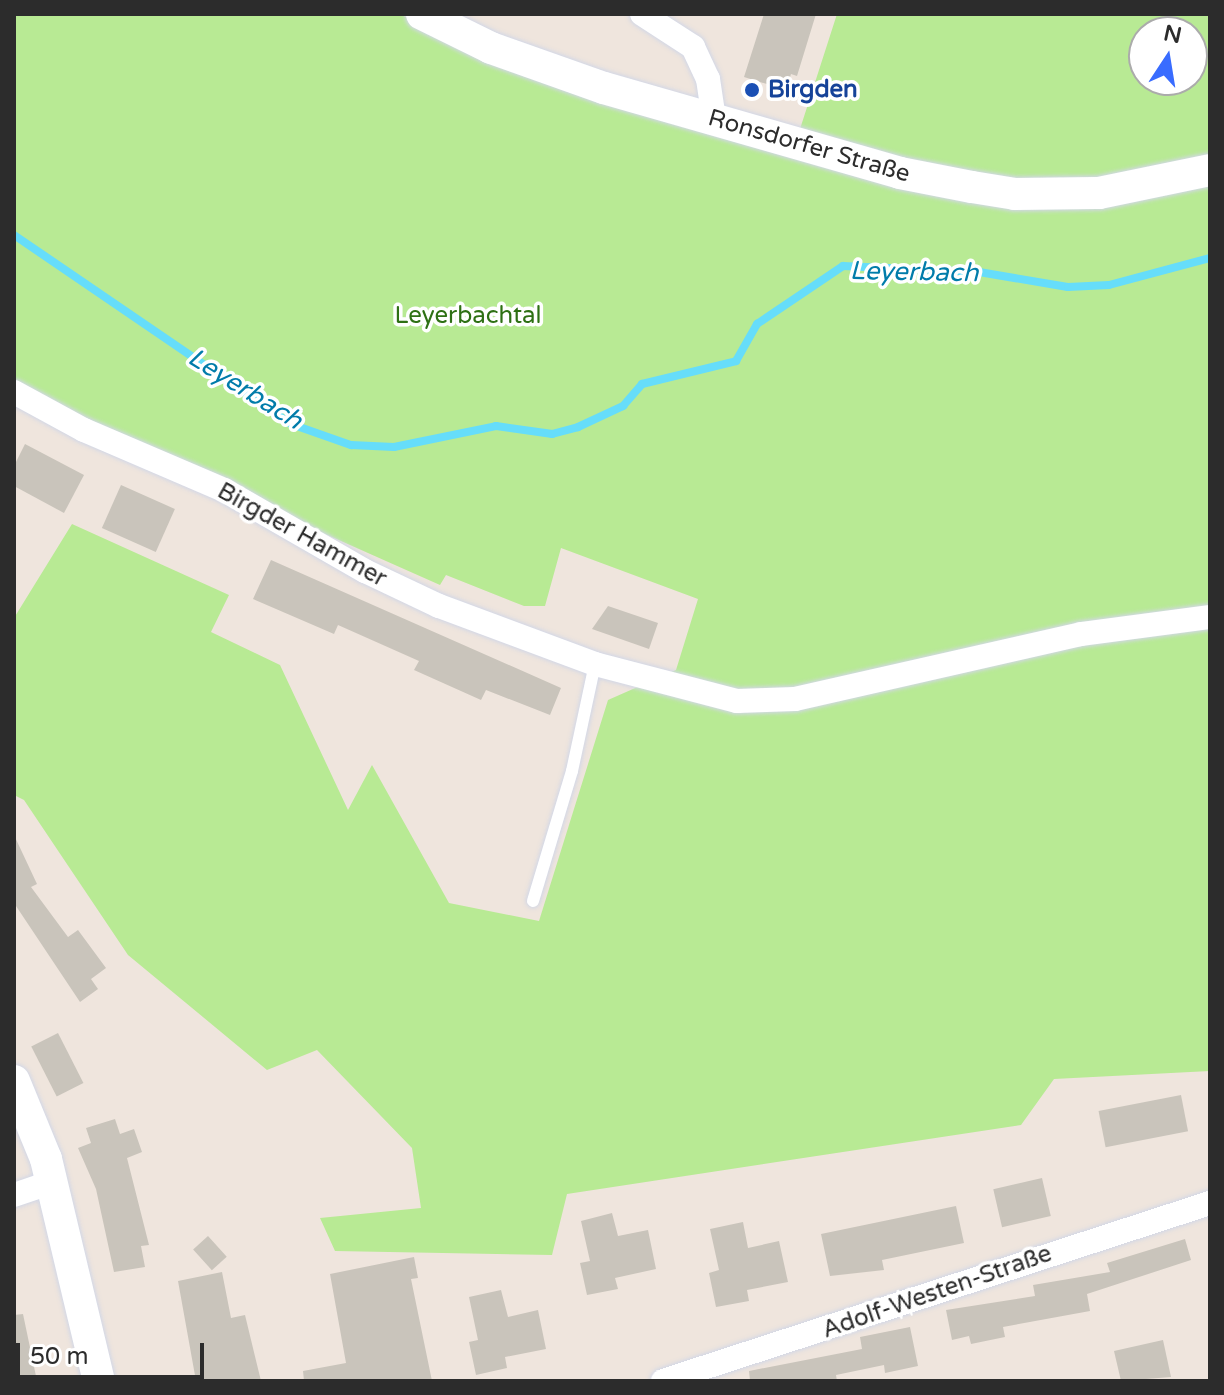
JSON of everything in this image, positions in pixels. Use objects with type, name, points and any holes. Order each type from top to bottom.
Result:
[{"type":"main road","name":"Ronsdorfer Straße","points":[[422,14],[491,48],[604,88],[900,173],[1015,194],[1099,193],[1210,170]]},
{"type":"main road","points":[[14,1081],[52,1182],[99,1381]]},
{"type":"street","points":[[642,14],[693,47],[708,79],[714,119]]},
{"type":"street","name":"Birgder Hammer","points":[[14,392],[84,430],[224,490],[402,590],[595,664],[709,695],[766,703],[1081,634],[1210,617]]},
{"type":"street","points":[[14,1195],[52,1182]]},
{"type":"street","name":"Adolf-Westen-Straße","points":[[663,1381],[1210,1203]]},
{"type":"lane","points":[[533,901],[572,771],[595,664]]},
{"type":"green space","name":"Leyerbachtal","points":[[14,14],[400,14],[469,50],[791,157],[837,14],[1210,14],[1210,1071],[1054,1079],[1021,1125],[567,1194],[552,1255],[335,1251],[320,1218],[421,1208],[412,1148],[317,1050],[267,1070],[128,955],[24,800],[14,795],[14,618],[72,524],[229,595],[211,632],[280,665],[348,810],[372,765],[449,903],[539,921],[608,700],[676,670],[698,599],[561,548],[545,606],[524,606],[446,575],[440,585],[118,442],[14,387]]},
{"type":"building","points":[[764,14],[816,14],[797,76],[791,74],[786,90],[744,77]]},
{"type":"building","points":[[25,444],[84,475],[64,513],[14,486],[14,466]]},
{"type":"building","points":[[121,485],[175,509],[156,552],[102,528]]},
{"type":"building","points":[[271,560],[561,688],[550,715],[486,690],[481,700],[414,670],[419,661],[338,625],[334,634],[253,599]]},
{"type":"building","points":[[608,606],[658,623],[649,649],[592,629]]},
{"type":"building","points":[[14,835],[37,884],[31,887],[68,937],[78,930],[106,968],[91,979],[98,989],[80,1002],[14,903]]},
{"type":"building","points":[[58,1033],[83,1083],[57,1097],[31,1047]]},
{"type":"building","points":[[1181,1095],[1188,1131],[1106,1147],[1099,1111]]},
{"type":"building","points":[[115,1119],[120,1134],[134,1129],[142,1152],[127,1158],[149,1245],[141,1246],[145,1267],[114,1272],[96,1189],[78,1148],[91,1143],[86,1128]]},
{"type":"building","points":[[1042,1178],[1051,1216],[1002,1227],[993,1189]]},
{"type":"building","points":[[956,1206],[964,1243],[882,1260],[884,1270],[830,1276],[821,1234]]},
{"type":"building","points":[[612,1213],[618,1236],[648,1230],[656,1269],[615,1278],[618,1289],[587,1295],[580,1263],[590,1261],[581,1221]]},
{"type":"building","points":[[743,1222],[748,1248],[779,1241],[788,1282],[747,1290],[749,1301],[716,1307],[709,1273],[719,1270],[710,1229]]},
{"type":"building","points":[[208,1236],[227,1257],[212,1270],[193,1249]]},
{"type":"building","points":[[1185,1239],[1191,1260],[1087,1294],[1090,1311],[1003,1327],[1005,1337],[971,1344],[969,1336],[952,1340],[946,1310],[1035,1296],[1033,1285],[1110,1272],[1107,1263]]},
{"type":"building","points":[[414,1257],[418,1278],[411,1279],[432,1381],[304,1381],[303,1371],[346,1363],[330,1274]]},
{"type":"building","points":[[222,1272],[231,1318],[245,1315],[261,1381],[196,1381],[178,1281]]},
{"type":"building","points":[[501,1290],[508,1317],[538,1310],[546,1349],[505,1357],[507,1368],[476,1375],[469,1342],[478,1340],[469,1297]]},
{"type":"building","points":[[23,1314],[37,1381],[14,1381],[14,1315]]},
{"type":"building","points":[[910,1327],[918,1366],[885,1373],[884,1365],[836,1375],[837,1381],[750,1381],[749,1371],[862,1349],[860,1337]]},
{"type":"building","points":[[1163,1340],[1171,1377],[1121,1381],[1114,1351]]},
{"type":"waterway","name":"Leyerbach","points":[[14,235],[291,424],[351,445],[394,447],[496,426],[552,434],[578,427],[623,406],[642,384],[736,361],[757,324],[843,266],[979,272],[1068,287],[1109,285],[1210,258]]},
{"type":"place","name":"Birgden","points":[[752,90]]}]
